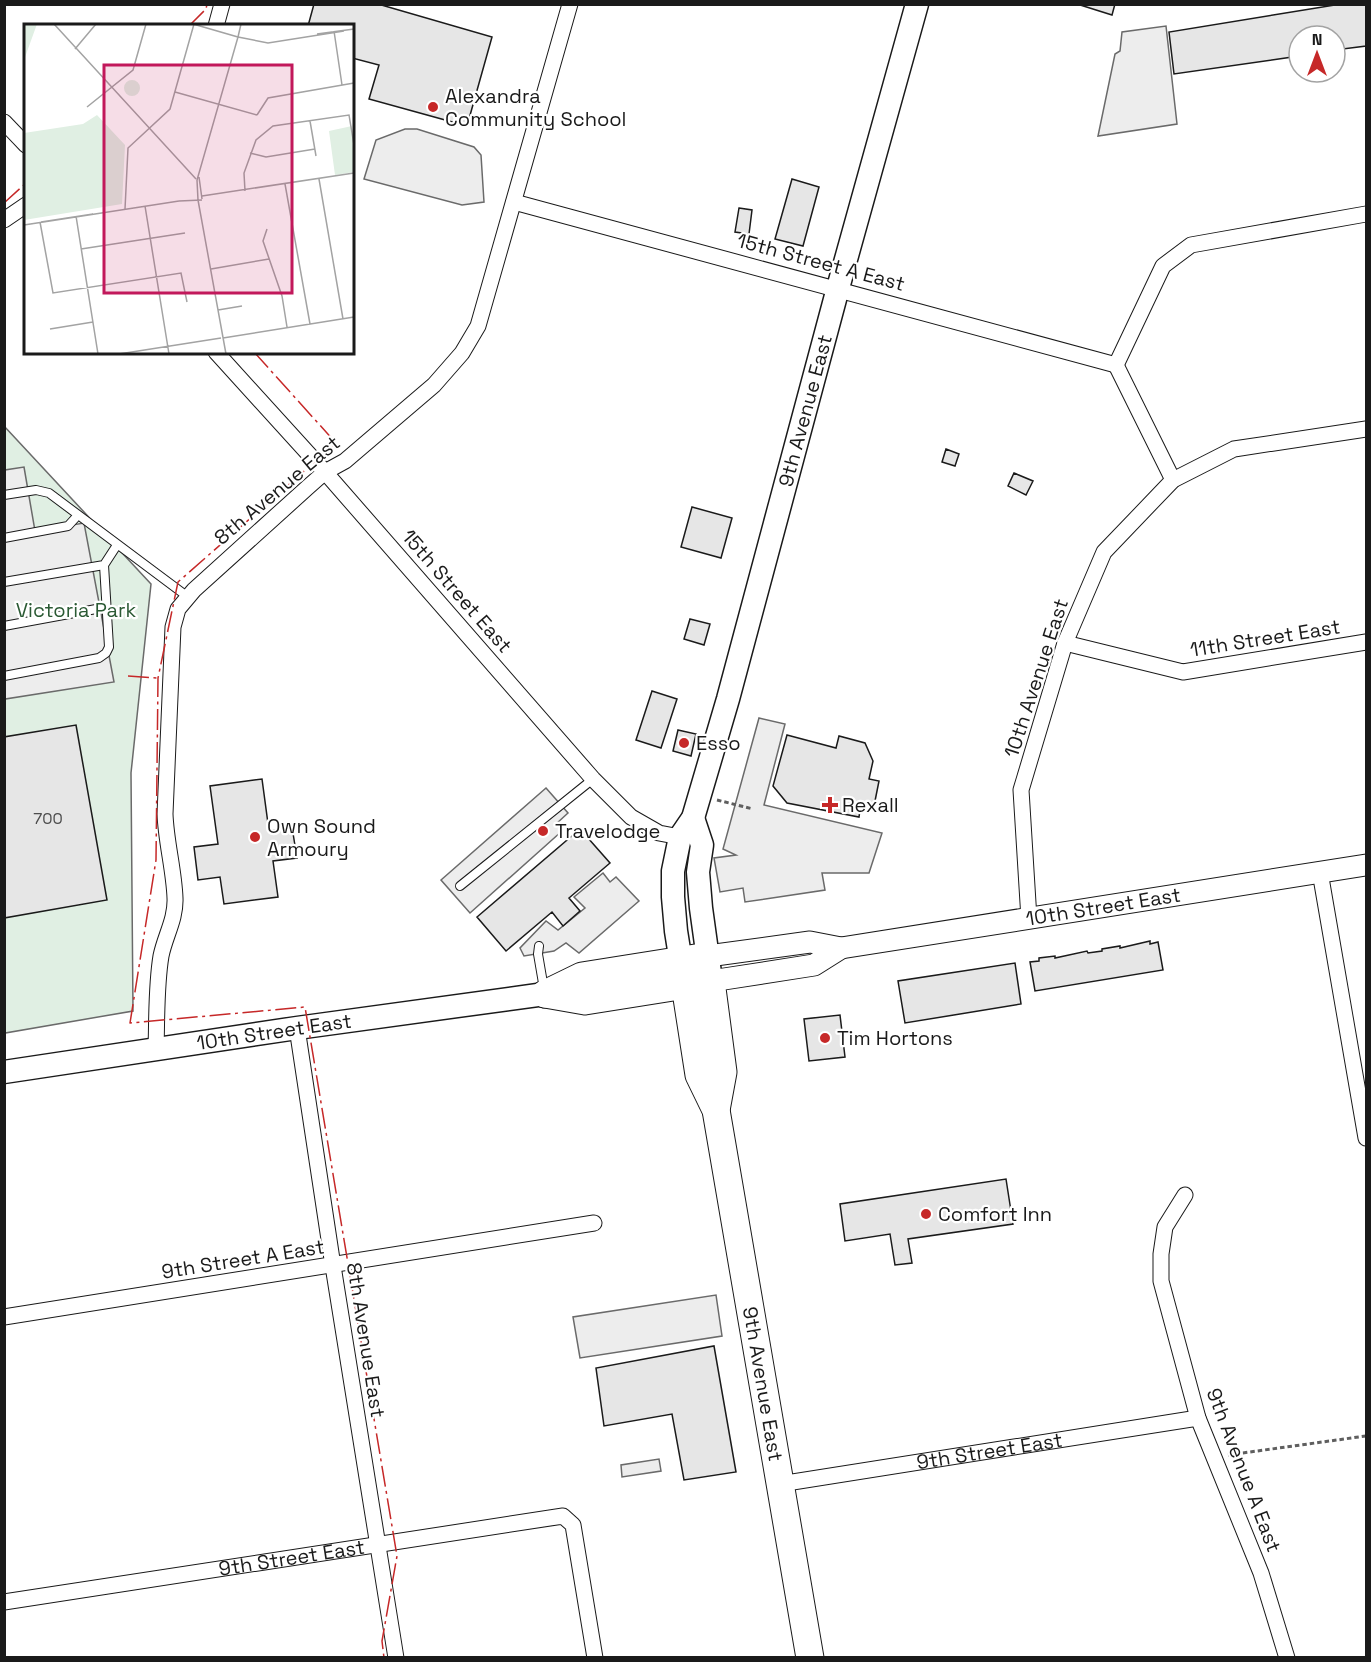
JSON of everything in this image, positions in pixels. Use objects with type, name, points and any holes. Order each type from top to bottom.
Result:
[{"type":"highway","name":"10th Street East","points":[[545,994],[585,1001],[696,971]]},
{"type":"highway","name":"9th Avenue East","points":[[696,971],[699,1075],[716,1110],[810,1658]]},
{"type":"main road","name":"9th Avenue East","points":[[696,971],[676,931],[673,871],[680,837],[693,818],[731,688],[917,4]]},
{"type":"main road","name":"9th Avenue East","points":[[693,818],[702,845],[698,872],[696,971]]},
{"type":"main road","name":"10th Street East","points":[[4,1072],[545,994]]},
{"type":"street","points":[[217,24],[222,4]]},
{"type":"street","name":"8th Avenue East","points":[[156,1049],[159,969],[174,916],[175,897],[165,814],[173,627],[178,609],[194,590],[325,472],[345,461],[434,385],[462,353],[478,326],[570,4]]},
{"type":"street","points":[[4,122],[24,143]]},
{"type":"street","name":"15th Street A East","points":[[514,201],[1116,365]]},
{"type":"street","points":[[4,220],[24,206]]},
{"type":"street","points":[[1173,480],[1116,365],[1163,266],[1191,245],[1366,214]]},
{"type":"street","name":"15th Street East","points":[[218,354],[325,472],[593,779],[631,817],[659,833],[680,837]]},
{"type":"street","name":"10th Avenue East","points":[[1029,919],[1022,790],[1065,643],[1104,552],[1173,480],[1234,449],[1366,429]]},
{"type":"street","name":"11th Street East","points":[[1065,643],[1183,672],[1366,642]]},
{"type":"street","name":"10th Street East","points":[[696,971],[814,965],[841,948],[1366,864]]},
{"type":"street","points":[[1320,872],[1366,1138]]},
{"type":"street","name":"8th Avenue East","points":[[297,1028],[396,1658]]},
{"type":"street","name":"9th Avenue A East","points":[[1185,1195],[1166,1227],[1161,1254],[1161,1281],[1198,1418],[1261,1573],[1287,1658]]},
{"type":"street","name":"9th Street A East","points":[[4,1317],[594,1223]]},
{"type":"street","name":"9th Street East","points":[[780,1484],[1198,1418]]},
{"type":"street","name":"9th Street East","points":[[4,1602],[563,1516],[573,1526],[595,1658]]},
{"type":"lane","points":[[4,495],[36,490],[49,493],[188,597]]},
{"type":"lane","points":[[4,538],[68,526],[78,515]]},
{"type":"lane","points":[[4,676],[99,658],[106,653],[109,647],[104,565],[117,545]]},
{"type":"lane","points":[[4,582],[104,565]]},
{"type":"lane","points":[[4,626],[107,607]]},
{"type":"lane","points":[[460,886],[593,779]]},
{"type":"lane","points":[[539,946],[538,954],[545,994]]},
{"type":"path","points":[[700,795],[753,809]]},
{"type":"path","points":[[1215,1456],[1366,1436]]},
{"type":"green space","name":"Victoria Park","points":[[4,426],[151,584],[131,773],[133,1011],[5,1033]]},
{"type":"shaded area","points":[[1166,26],[1177,124],[1098,136],[1115,54],[1120,51],[1122,32]]},
{"type":"shaded area","points":[[405,129],[417,129],[474,147],[481,155],[484,202],[462,205],[364,179],[376,140]]},
{"type":"shaded area","points":[[24,467],[35,531],[84,523],[114,682],[5,699],[5,470]]},
{"type":"shaded area","points":[[759,718],[785,724],[764,805],[882,833],[869,873],[822,873],[825,890],[745,902],[743,888],[720,892],[714,858],[736,855],[723,849]]},
{"type":"shaded area","points":[[546,788],[568,813],[556,824],[562,831],[470,913],[441,880]]},
{"type":"shaded area","points":[[603,873],[610,882],[616,877],[639,901],[579,953],[566,943],[554,951],[524,956],[520,948],[546,921],[558,930],[585,908],[574,897]]},
{"type":"shaded area","points":[[716,1295],[722,1336],[580,1358],[573,1317]]},
{"type":"shaded area","points":[[659,1459],[661,1471],[622,1477],[621,1465]]},
{"type":"building","points":[[314,4],[378,4],[492,37],[467,126],[369,99],[379,65],[354,59],[354,24],[309,24]]},
{"type":"building","points":[[1077,4],[1115,4],[1112,15]]},
{"type":"building","points":[[1341,4],[1366,4],[1366,46],[1347,48],[1347,24],[1287,24],[1287,58],[1174,74],[1169,32]]},
{"type":"building","points":[[792,179],[819,187],[803,246],[775,239]]},
{"type":"building","points":[[739,208],[752,210],[749,234],[735,232]]},
{"type":"building","points":[[946,449],[959,454],[955,466],[942,462]]},
{"type":"building","points":[[1014,473],[1033,481],[1026,495],[1008,486]]},
{"type":"building","points":[[692,507],[732,518],[721,558],[681,547]]},
{"type":"building","points":[[690,619],[710,624],[704,645],[684,639]]},
{"type":"building","points":[[652,691],[677,699],[661,748],[636,740]]},
{"type":"building","points":[[76,725],[107,900],[4,918],[4,737]]},
{"type":"building","name":"Esso","points":[[678,730],[696,734],[691,756],[673,751]]},
{"type":"building","points":[[787,735],[836,748],[839,736],[865,743],[873,761],[869,779],[879,781],[874,806],[861,803],[859,817],[787,803],[773,786]]},
{"type":"building","name":"Own Sound Armoury","points":[[262,779],[269,831],[292,827],[297,858],[273,861],[278,897],[224,904],[220,877],[198,880],[194,847],[218,844],[210,786]]},
{"type":"building","points":[[580,829],[610,863],[569,898],[580,911],[563,926],[552,912],[506,951],[477,917]]},
{"type":"building","points":[[1150,941],[1150,944],[1158,942],[1163,970],[1035,991],[1030,962],[1039,961],[1039,958],[1102,951],[1102,949],[1120,946],[1120,948]]},
{"type":"building","points":[[1015,963],[1021,1004],[905,1023],[898,981]]},
{"type":"building","name":"Tim Hortons","points":[[840,1015],[845,1057],[809,1061],[804,1019]]},
{"type":"building","name":"Comfort Inn","points":[[1006,1179],[1013,1224],[908,1239],[912,1263],[895,1265],[890,1234],[845,1241],[840,1204]]},
{"type":"building","points":[[714,1346],[736,1472],[684,1480],[672,1414],[604,1426],[596,1368]]},
{"type":"power","points":[[191,24],[206,9],[207,4]]},
{"type":"power","points":[[4,203],[24,185]]},
{"type":"power","points":[[256,354],[336,443],[178,582],[158,678],[156,860],[130,1023],[305,1007],[397,1556],[382,1641],[384,1658]]},
{"type":"power","points":[[128,676],[158,678]]},
{"type":"place","name":"Alexandra Community School","points":[[433,107]]},
{"type":"place","name":"Esso","points":[[684,743]]},
{"type":"place","name":"Rexall","points":[[830,805]]},
{"type":"place","name":"Travelodge","points":[[543,831]]},
{"type":"place","name":"Own Sound Armoury","points":[[255,837]]},
{"type":"place","name":"Tim Hortons","points":[[825,1038]]},
{"type":"place","name":"Comfort Inn","points":[[926,1214]]}]
